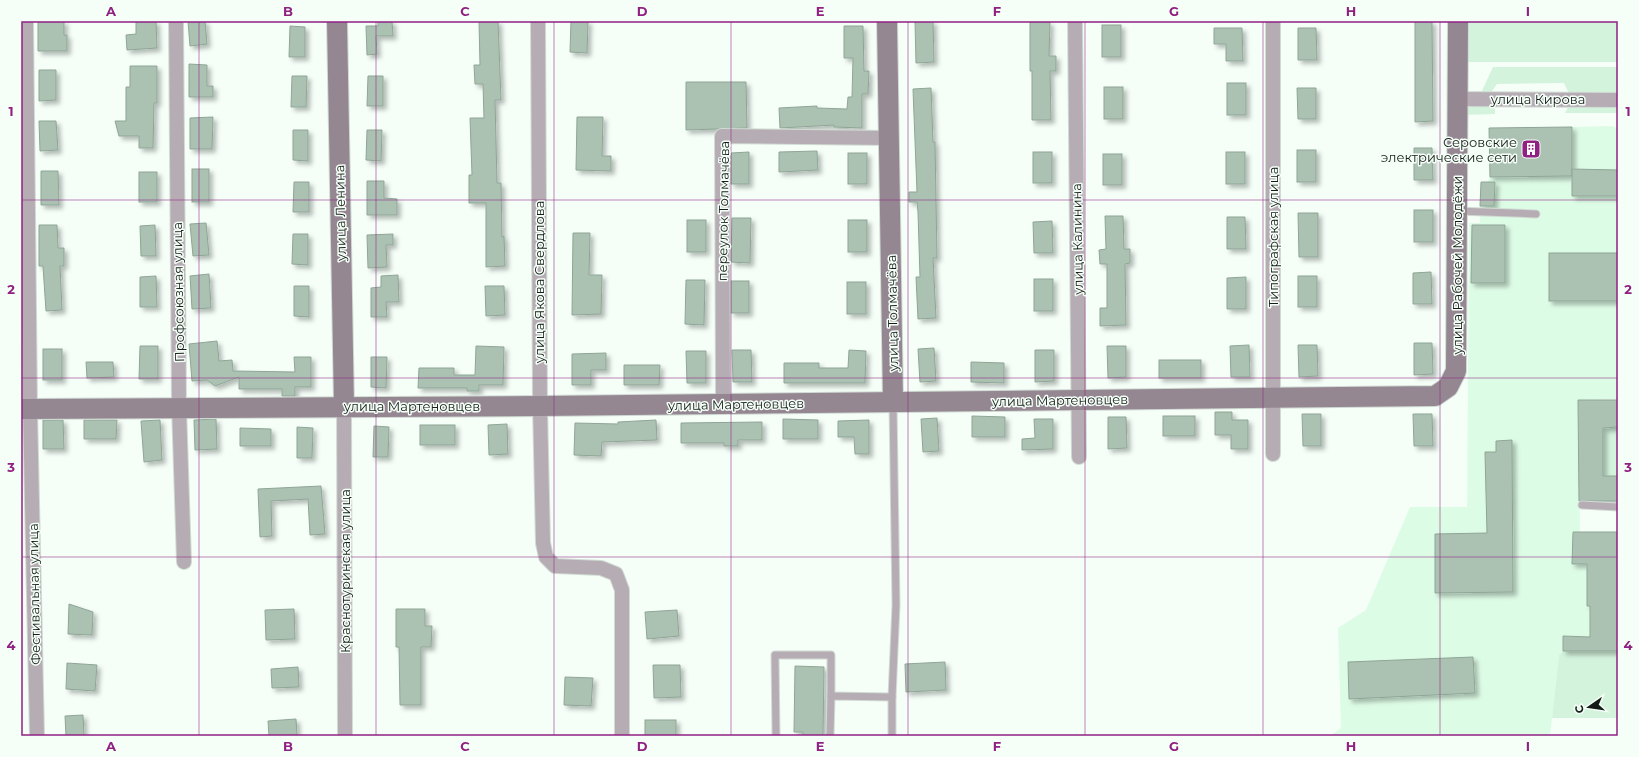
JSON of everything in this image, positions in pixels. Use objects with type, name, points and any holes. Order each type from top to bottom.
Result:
[{"type":"street","name":"Фестивальная улица","points":[[26,21],[25,409],[37,736]]},
{"type":"street","name":"Профсоюзная улица","points":[[176,21],[180,407],[184,562]]},
{"type":"street","name":"улица Ленина","points":[[337,21],[344,406]]},
{"type":"street","name":"улица Якова Свердлова","points":[[538,21],[540,406],[543,543],[546,557],[555,566],[601,568],[616,574],[622,590],[622,736]]},
{"type":"street","name":"улица Толмачёва","points":[[887,21],[893,402]]},
{"type":"street","name":"улица Калинина","points":[[1075,21],[1079,457]]},
{"type":"street","name":"Типографская улица","points":[[1273,21],[1273,454]]},
{"type":"street","name":"улица Рабочей Молодёжи","points":[[1448,387],[1456,371],[1458,21]]},
{"type":"street","name":"улица Кирова","points":[[1457,99],[1618,100]]},
{"type":"street","name":"переулок Толмачёва","points":[[723,403],[722,136],[889,138]]},
{"type":"street","name":"улица Мартеновцев","points":[[25,409],[540,406],[1435,396],[1448,387]]},
{"type":"street","name":"Краснотуринская улица","points":[[344,406],[345,736]]},
{"type":"lane","points":[[1457,211],[1536,214]]},
{"type":"lane","name":"улица Толмачёва","points":[[892,736],[896,605],[893,402]]},
{"type":"lane","points":[[1582,506],[1618,507]]},
{"type":"lane","points":[[776,736],[775,655],[831,655],[830,736]]},
{"type":"lane","points":[[831,696],[892,697]]},
{"type":"shaded area","points":[[1465,21],[1618,21],[1618,62],[1464,62]]},
{"type":"shaded area","points":[[1493,67],[1618,67],[1618,93],[1569,94],[1564,83],[1497,84],[1492,91],[1481,93]]},
{"type":"shaded area","points":[[1470,104],[1490,104],[1495,109],[1495,114],[1463,115]]},
{"type":"shaded area","points":[[1574,104],[1618,104],[1618,113],[1565,113],[1568,107]]},
{"type":"shaded area","points":[[1613,126],[1618,129],[1618,253],[1549,253],[1549,301],[1618,301],[1618,399],[1578,400],[1580,532],[1573,532],[1572,564],[1587,564],[1587,605],[1590,606],[1590,637],[1563,636],[1563,651],[1559,655],[1550,736],[1330,736],[1341,728],[1338,628],[1366,610],[1410,507],[1467,507],[1469,223],[1480,223],[1481,182],[1488,182],[1490,177],[1572,176],[1572,127]]},
{"type":"shaded area","points":[[1618,427],[1618,476],[1603,476],[1603,428]]},
{"type":"shaded area","points":[[1563,651],[1618,651],[1618,718],[1552,718],[1559,655]]},
{"type":"building","points":[[38,21],[64,21],[64,35],[67,35],[67,51],[38,51]]},
{"type":"building","points":[[136,21],[156,21],[157,48],[127,50],[126,35],[136,34]]},
{"type":"building","points":[[188,21],[205,21],[207,44],[190,46]]},
{"type":"building","points":[[378,21],[392,21],[393,36],[376,36],[377,54],[367,55],[366,26],[378,26]]},
{"type":"building","points":[[479,21],[498,21],[501,100],[495,100],[497,183],[501,183],[502,237],[504,236],[505,266],[486,267],[486,203],[469,203],[469,175],[472,175],[470,118],[484,118],[483,84],[475,84],[474,65],[480,65]]},
{"type":"building","points":[[571,21],[588,21],[587,53],[570,52]]},
{"type":"building","points":[[915,21],[933,21],[934,62],[916,63]]},
{"type":"building","points":[[1415,21],[1432,21],[1433,121],[1415,122]]},
{"type":"building","points":[[1030,22],[1050,22],[1049,56],[1056,56],[1056,71],[1050,71],[1051,120],[1032,120]]},
{"type":"building","points":[[1102,25],[1121,25],[1121,57],[1102,57]]},
{"type":"building","points":[[290,26],[305,27],[305,57],[289,57]]},
{"type":"building","points":[[844,26],[863,26],[864,71],[869,71],[868,94],[862,94],[862,128],[834,127],[834,125],[780,128],[779,108],[817,106],[817,108],[847,109],[848,97],[852,97],[853,58],[844,58]]},
{"type":"building","points":[[1214,28],[1242,28],[1243,61],[1226,61],[1226,44],[1214,44]]},
{"type":"building","points":[[1298,28],[1316,28],[1317,60],[1298,60]]},
{"type":"building","points":[[189,64],[207,65],[207,86],[213,86],[213,97],[189,97]]},
{"type":"building","points":[[130,66],[157,66],[157,103],[154,103],[153,148],[139,148],[139,136],[119,136],[115,121],[126,121],[126,87],[130,87]]},
{"type":"building","points":[[39,70],[56,70],[56,100],[39,101]]},
{"type":"building","points":[[292,76],[307,76],[306,107],[291,107]]},
{"type":"building","points":[[368,76],[383,76],[383,106],[367,106]]},
{"type":"building","points":[[686,82],[746,82],[747,128],[686,130]]},
{"type":"building","points":[[1227,83],[1246,83],[1246,115],[1227,115]]},
{"type":"building","points":[[1104,87],[1123,87],[1123,119],[1104,119]]},
{"type":"building","points":[[931,88],[933,142],[935,142],[937,258],[933,258],[936,318],[918,319],[916,277],[920,277],[918,212],[917,202],[909,202],[909,192],[917,192],[913,89]]},
{"type":"building","points":[[1297,88],[1316,88],[1316,119],[1298,119]]},
{"type":"building","points":[[213,117],[212,149],[190,149],[190,118]]},
{"type":"building","points":[[577,117],[603,117],[602,156],[611,156],[611,171],[576,170]]},
{"type":"building","points":[[39,121],[56,121],[58,150],[40,151]]},
{"type":"building","name":"Серовские электрические сети","points":[[1572,127],[1572,176],[1490,177],[1489,128]]},
{"type":"building","points":[[293,130],[308,130],[308,161],[293,160]]},
{"type":"building","points":[[367,130],[382,130],[381,161],[366,160]]},
{"type":"building","points":[[1414,148],[1432,148],[1433,180],[1414,180]]},
{"type":"building","points":[[1297,150],[1316,150],[1316,182],[1297,182]]},
{"type":"building","points":[[817,151],[818,170],[779,172],[779,152]]},
{"type":"building","points":[[749,152],[749,184],[731,184],[731,153]]},
{"type":"building","points":[[1033,152],[1052,152],[1052,183],[1033,183]]},
{"type":"building","points":[[1226,152],[1245,152],[1245,184],[1226,184]]},
{"type":"building","points":[[848,153],[867,153],[867,184],[848,184]]},
{"type":"building","points":[[1103,154],[1122,154],[1122,185],[1103,185]]},
{"type":"building","points":[[192,169],[209,169],[209,202],[192,202]]},
{"type":"building","points":[[1572,169],[1618,170],[1618,196],[1572,196]]},
{"type":"building","points":[[41,171],[58,171],[59,205],[41,205]]},
{"type":"building","points":[[139,172],[157,172],[157,202],[139,202]]},
{"type":"building","points":[[367,181],[384,181],[384,198],[397,199],[397,215],[367,215]]},
{"type":"building","points":[[294,182],[309,182],[309,212],[293,212]]},
{"type":"building","points":[[1481,182],[1495,182],[1494,206],[1480,206]]},
{"type":"building","points":[[1414,210],[1433,210],[1433,242],[1414,242]]},
{"type":"building","points":[[1298,213],[1318,213],[1318,257],[1299,257]]},
{"type":"building","points":[[1105,216],[1123,216],[1124,249],[1130,249],[1130,263],[1125,264],[1126,325],[1100,326],[1100,308],[1107,308],[1107,264],[1100,264],[1099,250],[1106,249]]},
{"type":"building","points":[[1227,217],[1245,217],[1246,249],[1227,249]]},
{"type":"building","points":[[732,218],[751,218],[750,263],[731,262]]},
{"type":"building","points":[[687,220],[706,220],[706,252],[687,252]]},
{"type":"building","points":[[848,220],[867,220],[867,252],[848,252]]},
{"type":"building","points":[[1052,221],[1053,253],[1034,253],[1033,222]]},
{"type":"building","points":[[206,223],[209,255],[193,256],[190,224]]},
{"type":"building","points":[[39,225],[57,225],[58,248],[64,248],[64,266],[60,266],[62,310],[46,311],[43,266],[39,266]]},
{"type":"building","points":[[155,225],[156,256],[141,256],[140,226]]},
{"type":"building","points":[[1472,225],[1505,225],[1505,283],[1471,283]]},
{"type":"building","points":[[573,233],[590,233],[589,275],[602,275],[601,314],[572,315]]},
{"type":"building","points":[[293,234],[308,234],[308,265],[292,264]]},
{"type":"building","points":[[393,234],[393,245],[386,245],[387,267],[368,268],[367,235]]},
{"type":"building","points":[[1549,253],[1618,253],[1618,301],[1549,301]]},
{"type":"building","points":[[1431,272],[1432,304],[1413,304],[1413,273]]},
{"type":"building","points":[[209,274],[211,308],[192,309],[190,276]]},
{"type":"building","points":[[398,275],[399,302],[386,302],[387,317],[371,317],[371,288],[381,287],[381,276]]},
{"type":"building","points":[[156,276],[157,307],[140,307],[140,277]]},
{"type":"building","points":[[1298,276],[1317,276],[1317,307],[1298,307]]},
{"type":"building","points":[[1246,277],[1246,309],[1227,309],[1227,278]]},
{"type":"building","points":[[1034,279],[1053,279],[1053,311],[1034,311]]},
{"type":"building","points":[[686,280],[705,280],[704,325],[685,324]]},
{"type":"building","points":[[731,281],[749,281],[749,313],[731,313]]},
{"type":"building","points":[[847,282],[866,282],[866,314],[847,314]]},
{"type":"building","points":[[294,286],[309,286],[309,317],[294,316]]},
{"type":"building","points":[[485,286],[504,286],[505,315],[486,316]]},
{"type":"building","points":[[217,341],[219,361],[232,360],[233,371],[295,372],[294,357],[311,357],[311,387],[295,387],[295,396],[282,396],[282,389],[239,389],[239,377],[215,386],[207,380],[192,381],[189,344]]},
{"type":"building","points":[[1414,343],[1432,343],[1433,374],[1414,375]]},
{"type":"building","points":[[1249,345],[1250,377],[1231,377],[1230,346]]},
{"type":"building","points":[[1298,345],[1317,345],[1318,376],[1299,377]]},
{"type":"building","points":[[140,346],[158,346],[158,379],[139,379]]},
{"type":"building","points":[[476,346],[504,347],[503,385],[479,385],[479,391],[467,391],[467,388],[418,388],[419,368],[454,368],[454,375],[475,375]]},
{"type":"building","points":[[1107,346],[1126,346],[1126,377],[1108,378]]},
{"type":"building","points":[[934,348],[936,381],[920,382],[918,349]]},
{"type":"building","points":[[43,349],[62,349],[62,380],[43,380]]},
{"type":"building","points":[[732,350],[751,350],[752,382],[733,382]]},
{"type":"building","points":[[849,350],[866,351],[865,383],[784,383],[784,363],[819,363],[819,368],[848,368]]},
{"type":"building","points":[[1035,350],[1054,350],[1054,381],[1035,382]]},
{"type":"building","points":[[686,351],[706,351],[706,383],[687,383]]},
{"type":"building","points":[[606,353],[606,370],[591,370],[591,385],[572,385],[572,354]]},
{"type":"building","points":[[371,357],[387,357],[386,388],[371,387]]},
{"type":"building","points":[[1159,360],[1201,360],[1201,378],[1159,378]]},
{"type":"building","points":[[86,362],[113,362],[114,377],[87,378]]},
{"type":"building","points":[[971,362],[1004,363],[1004,383],[971,382]]},
{"type":"building","points":[[624,365],[660,365],[659,385],[624,385]]},
{"type":"building","points":[[1578,400],[1618,400],[1618,427],[1603,428],[1603,476],[1618,476],[1618,501],[1579,501]]},
{"type":"building","points":[[1215,412],[1232,412],[1232,420],[1248,420],[1248,449],[1231,449],[1231,435],[1215,435]]},
{"type":"building","points":[[1302,414],[1321,414],[1321,446],[1303,446]]},
{"type":"building","points":[[1413,414],[1432,414],[1433,446],[1414,446]]},
{"type":"building","points":[[972,416],[1005,417],[1005,437],[972,437]]},
{"type":"building","points":[[1163,416],[1195,416],[1195,436],[1163,436]]},
{"type":"building","points":[[1108,417],[1126,417],[1127,448],[1108,449]]},
{"type":"building","points":[[937,418],[939,451],[923,452],[921,419]]},
{"type":"building","points":[[216,419],[217,449],[195,450],[194,420]]},
{"type":"building","points":[[783,419],[818,420],[818,439],[783,439]]},
{"type":"building","points":[[1034,419],[1053,419],[1053,449],[1022,450],[1022,439],[1035,438]]},
{"type":"building","points":[[43,420],[63,420],[64,449],[43,449]]},
{"type":"building","points":[[84,420],[117,420],[116,439],[84,439]]},
{"type":"building","points":[[160,420],[162,460],[144,462],[141,421]]},
{"type":"building","points":[[656,420],[657,440],[602,442],[601,456],[574,455],[575,423],[618,424],[618,422]]},
{"type":"building","points":[[869,420],[869,454],[855,454],[854,437],[838,437],[838,421]]},
{"type":"building","points":[[762,422],[762,440],[738,440],[738,446],[724,446],[724,443],[681,443],[681,423]]},
{"type":"building","points":[[507,424],[508,454],[489,455],[488,425]]},
{"type":"building","points":[[420,425],[455,425],[455,445],[420,445]]},
{"type":"building","points":[[374,426],[389,427],[388,457],[373,457]]},
{"type":"building","points":[[297,427],[313,428],[312,458],[297,458]]},
{"type":"building","points":[[240,428],[271,429],[271,446],[240,446]]},
{"type":"building","points":[[1512,440],[1513,592],[1435,593],[1435,534],[1487,533],[1485,452],[1496,452],[1496,441]]},
{"type":"building","points":[[321,486],[325,534],[310,535],[308,499],[271,501],[272,536],[260,537],[258,489]]},
{"type":"building","points":[[1573,532],[1617,532],[1618,651],[1563,651],[1563,636],[1590,637],[1590,606],[1587,606],[1587,564],[1572,564]]},
{"type":"building","points":[[69,604],[93,612],[92,635],[68,634]]},
{"type":"building","points":[[294,609],[295,639],[266,640],[265,610]]},
{"type":"building","points":[[396,609],[425,609],[425,626],[432,626],[431,647],[421,647],[421,705],[400,705],[399,647],[396,647]]},
{"type":"building","points":[[677,610],[679,636],[647,639],[645,612]]},
{"type":"building","points":[[1473,657],[1475,693],[1349,699],[1348,662]]},
{"type":"building","points":[[945,662],[946,690],[906,692],[905,664]]},
{"type":"building","points":[[67,663],[97,665],[95,691],[66,689]]},
{"type":"building","points":[[653,665],[680,665],[681,697],[654,698]]},
{"type":"building","points":[[795,666],[824,667],[823,736],[803,736],[803,732],[794,732]]},
{"type":"building","points":[[298,667],[299,687],[272,688],[271,669]]},
{"type":"building","points":[[565,677],[593,678],[591,706],[564,705]]},
{"type":"building","points":[[83,715],[84,736],[66,736],[65,716]]},
{"type":"building","points":[[296,719],[297,735],[269,736],[268,721]]},
{"type":"building","points":[[645,720],[676,720],[676,736],[645,736]]},
{"type":"place","name":"Серовские электрические сети","points":[[1531,149]]}]
